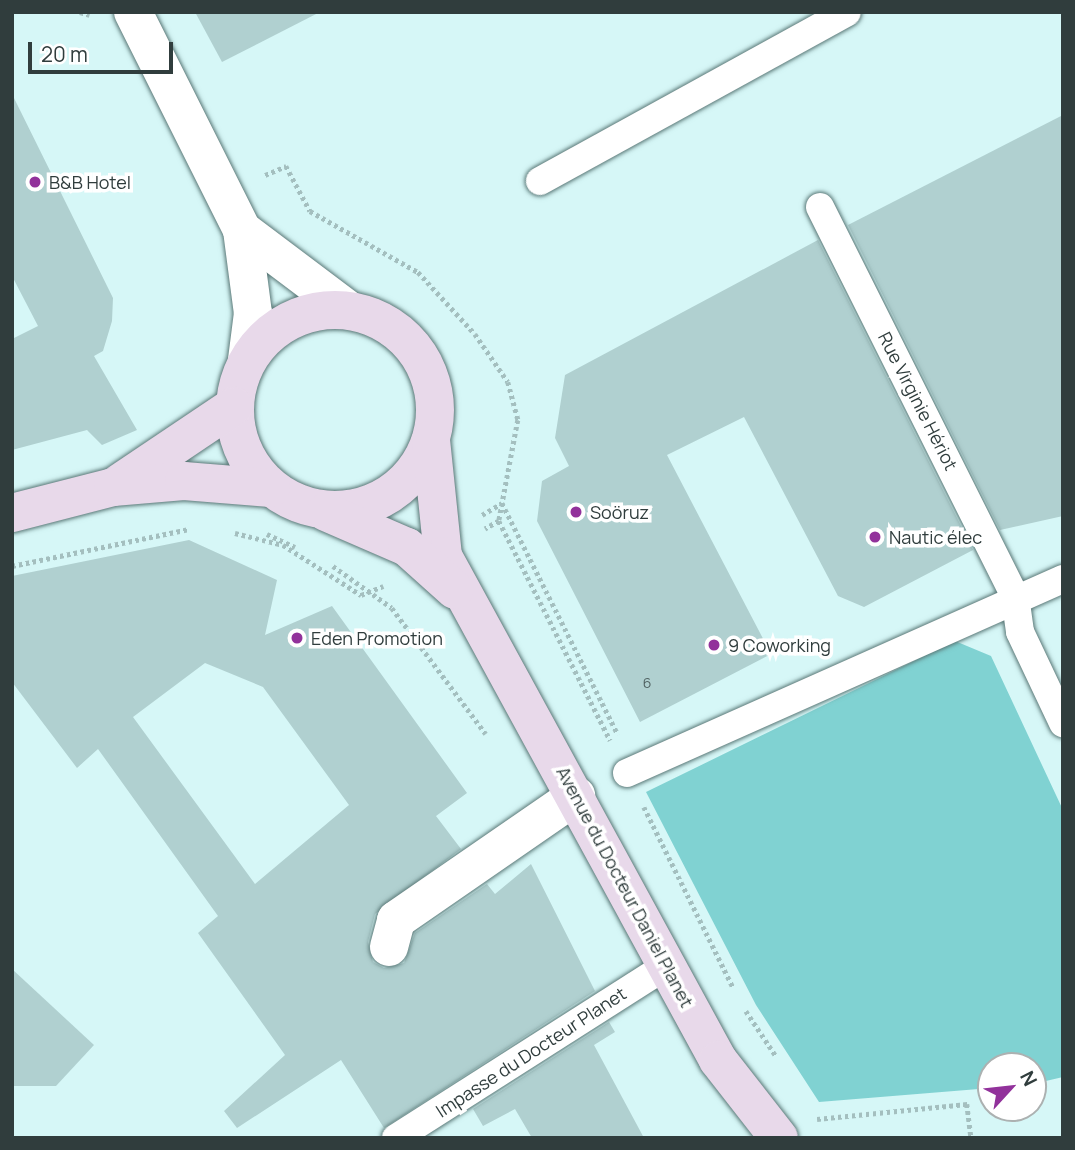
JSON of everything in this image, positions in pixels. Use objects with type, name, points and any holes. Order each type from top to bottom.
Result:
[{"type":"street","points":[[134,12],[242,230],[253,313],[247,360],[234,406],[250,465],[271,488]]},
{"type":"street","points":[[12,513],[113,487],[184,481],[271,488],[323,511],[358,508],[390,495],[415,471],[431,440],[432,382],[419,356],[401,334],[348,310],[242,230]]},
{"type":"street","points":[[247,360],[280,326],[324,310],[348,310]]},
{"type":"street","points":[[113,487],[234,406]]},
{"type":"street","name":"Avenue du Docteur Daniel Planet","points":[[431,440],[443,556],[718,1060],[779,1138]]},
{"type":"street","name":"Avenue du Docteur Daniel Planet","points":[[323,511],[407,547],[450,582],[482,629]]},
{"type":"street","points":[[389,947],[396,920],[576,796]]},
{"type":"lane","points":[[540,181],[847,12]]},
{"type":"lane","name":"Rue Virginie Hériot","points":[[820,207],[1015,596],[1020,632],[1063,723]]},
{"type":"lane","points":[[627,774],[1015,596],[1063,579]]},
{"type":"lane","name":"Impasse du Docteur Planet","points":[[396,1138],[666,966]]},
{"type":"path","points":[[499,521],[735,992]]},
{"type":"path","points":[[12,566],[203,526]]},
{"type":"path","points":[[256,529],[325,561],[392,608],[495,748]]},
{"type":"path","points":[[225,531],[283,545],[337,582],[361,595],[369,592]]},
{"type":"path","points":[[741,1004],[779,1061]]},
{"type":"path","points":[[809,1107],[817,1119],[967,1104],[971,1138]]},
{"type":"shaded area","points":[[955,641],[991,656],[1063,810],[1063,1077],[1047,1081],[1047,1052],[977,1052],[977,1089],[819,1102],[756,1005],[646,792]]},
{"type":"building","points":[[195,12],[320,12],[222,62]]},
{"type":"building","points":[[12,94],[113,298],[112,321],[103,351],[94,356],[137,430],[102,445],[87,430],[12,450],[12,339],[38,326],[12,276]]},
{"type":"building","points":[[1063,115],[1063,516],[1000,530],[848,225]]},
{"type":"building","points":[[818,240],[973,550],[864,607],[838,596],[744,417],[667,455],[771,654],[640,722],[537,521],[542,481],[569,466],[555,438],[565,375]]},
{"type":"building","points":[[189,540],[277,580],[265,635],[332,606],[467,793],[436,816],[461,849],[375,914],[368,942],[373,962],[384,968],[404,963],[415,933],[487,884],[495,894],[531,864],[595,991],[384,1128],[341,1060],[237,1128],[224,1111],[285,1055],[198,933],[218,916],[98,749],[77,768],[12,682],[12,576]],"holes":[[[205,663],[263,687],[349,805],[255,884],[133,717]]]},
{"type":"building","points":[[12,969],[94,1045],[56,1086],[12,1086]]},
{"type":"building","points":[[609,1022],[615,1032],[594,1045],[644,1138],[532,1138],[515,1109],[483,1126],[473,1109]]},
{"type":"place","name":"B&B Hotel","points":[[35,182]]},
{"type":"place","name":"Soöruz","points":[[576,512]]},
{"type":"place","name":"Nautic élec","points":[[875,537]]},
{"type":"place","name":"Eden Promotion","points":[[297,638]]},
{"type":"place","name":"9 Coworking","points":[[714,645]]}]
